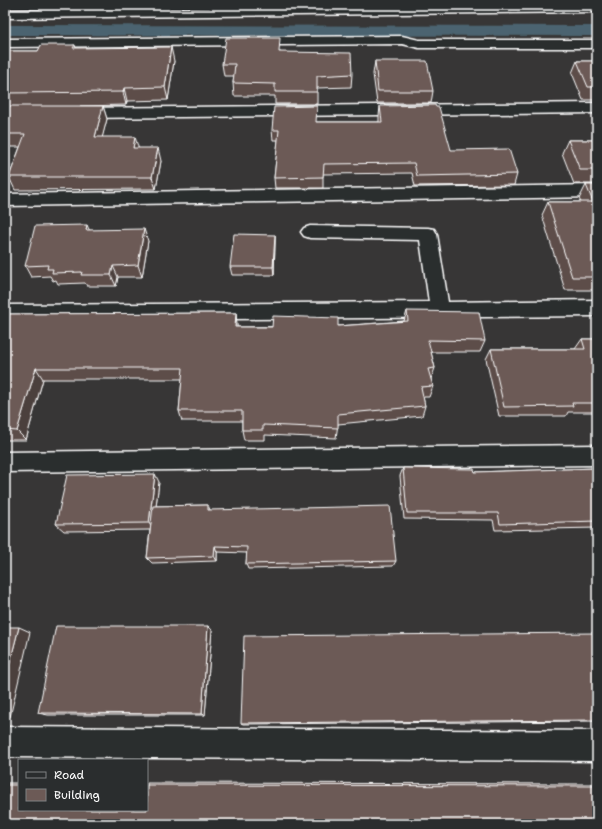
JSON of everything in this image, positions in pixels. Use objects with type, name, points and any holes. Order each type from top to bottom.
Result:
[{"type":"street","points":[[5,14],[597,8]]},
{"type":"street","points":[[5,43],[402,40],[419,44],[597,44]]},
{"type":"street","points":[[60,113],[597,108]]},
{"type":"street","points":[[5,200],[597,191]]},
{"type":"street","points":[[310,232],[428,234],[440,310]]},
{"type":"street","points":[[5,313],[597,308]]},
{"type":"street","points":[[5,462],[597,455]]},
{"type":"street","points":[[5,742],[597,746]]},
{"type":"building","points":[[226,38],[280,38],[279,52],[351,53],[352,74],[317,76],[317,92],[275,92],[275,84],[233,83],[235,64],[222,64]]},
{"type":"building","points":[[41,45],[75,45],[73,48],[171,47],[165,87],[124,88],[123,92],[5,93],[5,51],[38,51]]},
{"type":"building","points":[[375,61],[427,61],[433,91],[378,91]]},
{"type":"building","points":[[577,61],[597,61],[597,87],[588,87]]},
{"type":"building","points":[[435,105],[436,107],[439,107],[451,150],[509,149],[517,174],[417,176],[414,163],[324,164],[323,177],[274,178],[279,130],[272,130],[274,107],[317,106],[316,122],[382,122],[380,106]]},
{"type":"building","points":[[5,106],[103,106],[95,137],[135,137],[133,148],[158,148],[152,177],[9,177],[25,134],[5,134]]},
{"type":"building","points":[[568,140],[597,140],[597,170],[580,170]]},
{"type":"building","points":[[586,185],[597,185],[597,277],[572,277],[548,202],[593,202]]},
{"type":"building","points":[[87,225],[86,230],[144,229],[138,265],[113,266],[111,275],[81,275],[82,272],[52,273],[53,269],[47,269],[48,265],[25,266],[35,226]]},
{"type":"building","points":[[234,234],[275,235],[273,267],[230,267]]},
{"type":"building","points":[[407,311],[479,312],[485,341],[428,340],[435,368],[428,369],[433,386],[421,387],[425,406],[338,414],[338,428],[263,425],[263,430],[242,430],[242,411],[179,411],[183,368],[36,368],[17,431],[5,430],[5,314],[236,313],[235,327],[272,327],[273,316],[338,318],[338,326],[408,321]]},
{"type":"building","points":[[582,339],[597,339],[597,403],[572,403],[573,406],[504,407],[491,349],[585,349]]},
{"type":"building","points":[[403,468],[474,469],[475,472],[597,468],[597,521],[500,524],[498,513],[407,513]]},
{"type":"building","points":[[155,474],[149,523],[56,524],[67,475]]},
{"type":"building","points":[[208,505],[208,510],[390,506],[396,561],[246,564],[247,547],[215,546],[214,556],[147,558],[153,506]]},
{"type":"building","points":[[56,626],[208,626],[202,714],[38,713]]},
{"type":"building","points":[[5,627],[19,627],[5,682]]},
{"type":"building","points":[[597,633],[597,720],[241,723],[244,636]]},
{"type":"building","points":[[5,785],[18,785],[18,811],[148,811],[148,785],[597,786],[597,824],[5,824]]},
{"type":"waterway","points":[[5,30],[597,31]]}]
